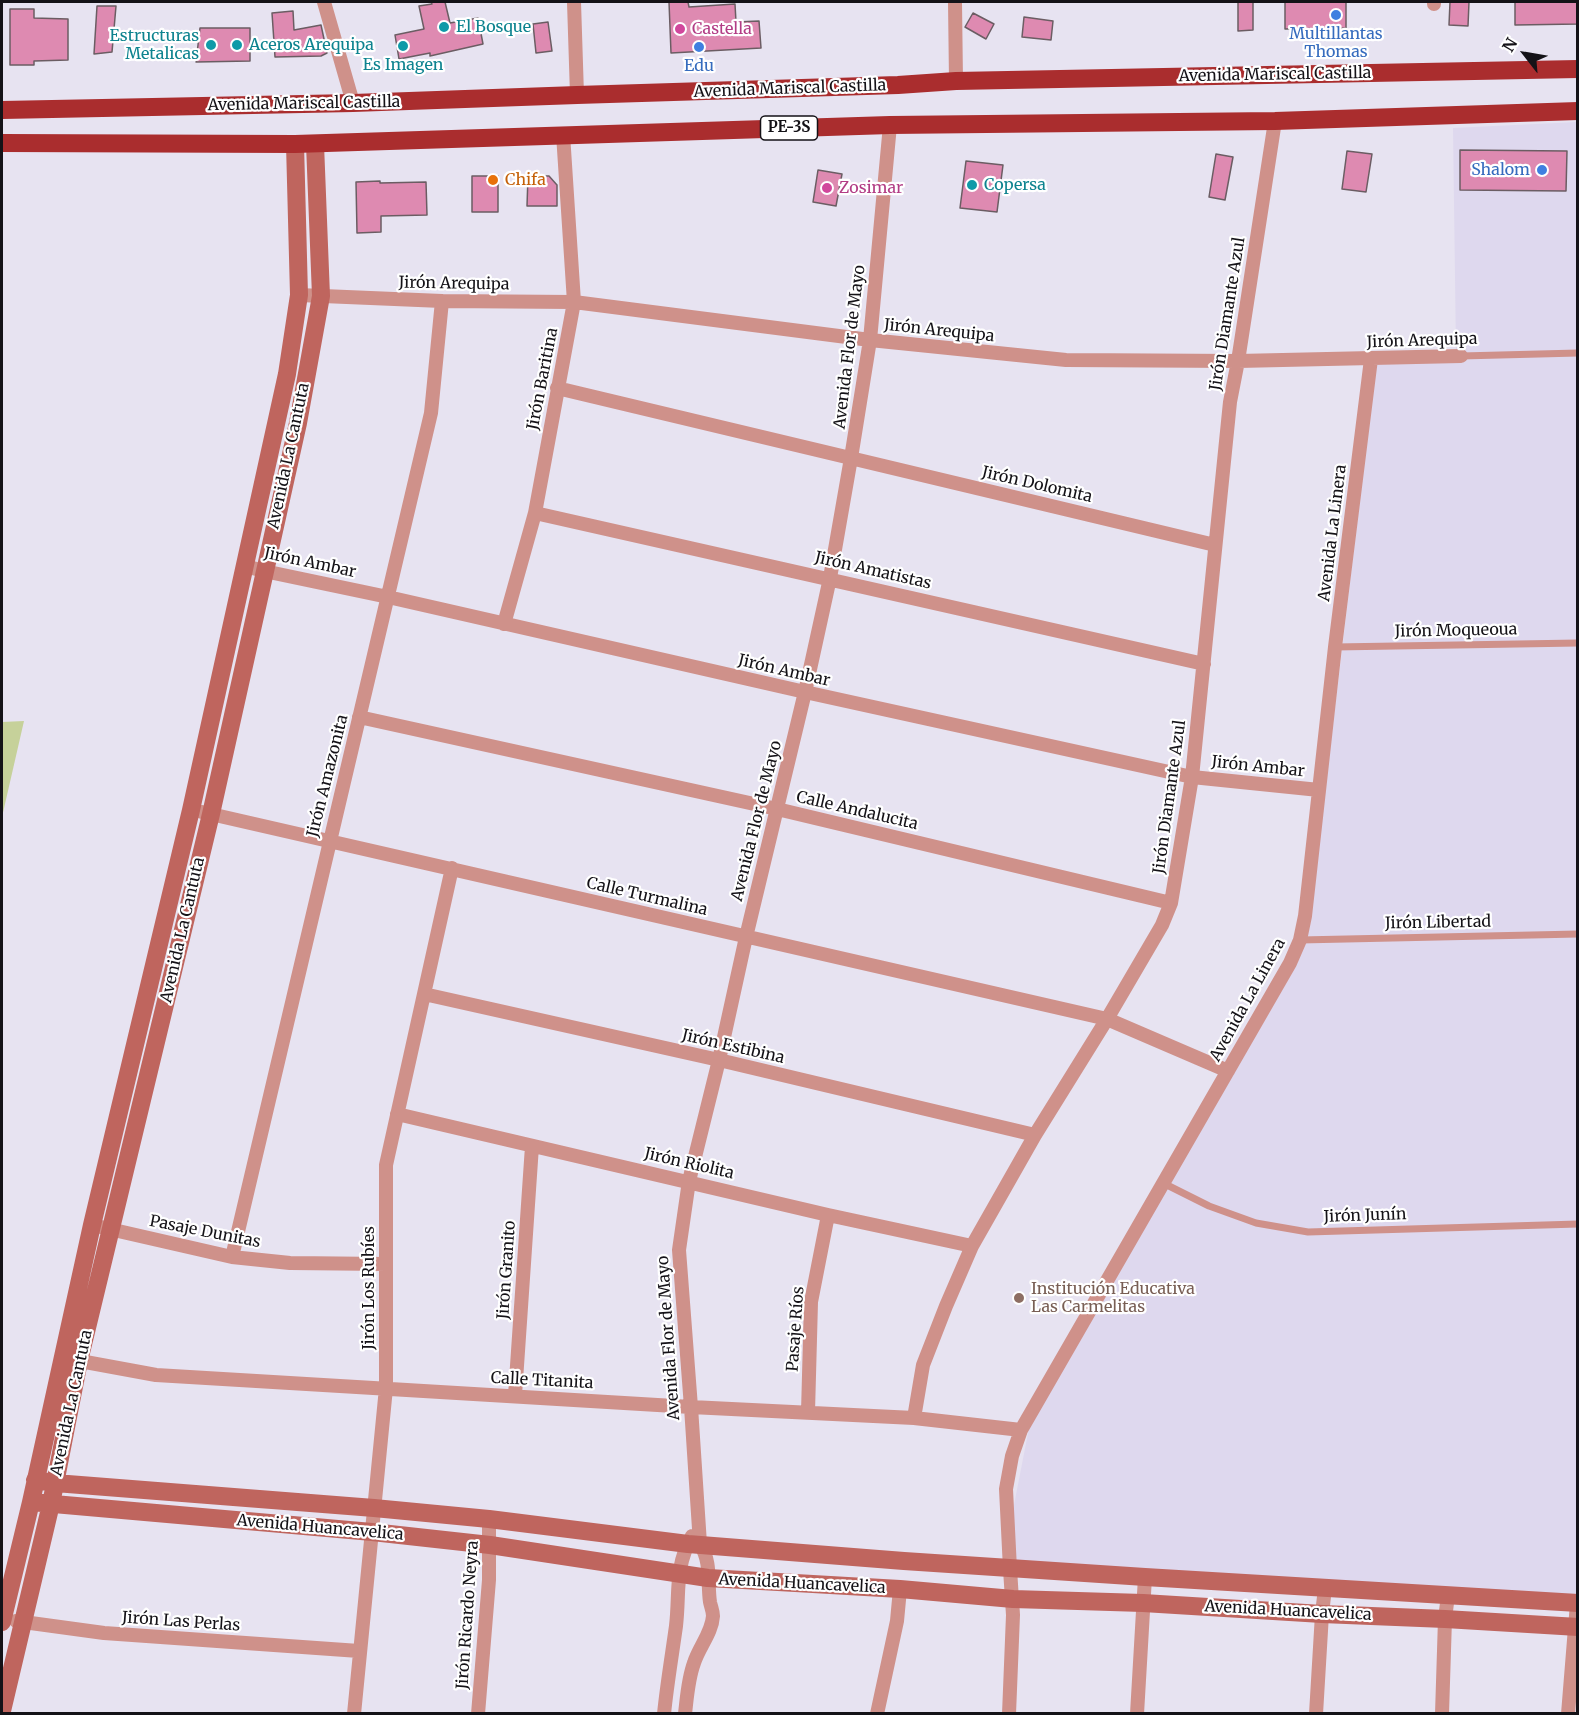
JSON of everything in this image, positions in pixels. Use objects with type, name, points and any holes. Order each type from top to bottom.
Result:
[{"type":"highway","name":"Avenida Mariscal Castilla","points":[[2,110],[353,103],[577,94],[898,86],[956,81],[1578,69]]},
{"type":"highway","name":"PE-3S","points":[[2,143],[315,144],[890,125],[1275,121],[1578,111]]},
{"type":"main road","name":"Avenida La Cantuta","points":[[2,1711],[55,1484],[71,1359],[92,1225],[191,810],[288,374],[299,295],[295,144]]},
{"type":"main road","name":"Avenida La Cantuta","points":[[2,1620],[35,1480],[112,1230],[211,814],[298,423],[321,296],[315,144]]},
{"type":"main road","name":"Avenida Huancavelica","points":[[35,1480],[55,1484],[489,1519],[694,1544],[1010,1569],[1577,1603]]},
{"type":"main road","name":"Avenida Huancavelica","points":[[31,1502],[372,1532],[490,1545],[708,1578],[900,1589],[1013,1599],[1143,1603],[1576,1627]]},
{"type":"street","points":[[324,2],[353,103]]},
{"type":"street","points":[[574,2],[577,94]]},
{"type":"street","points":[[955,2],[956,81]]},
{"type":"street","name":"Jirón Diamante Azul","points":[[914,1418],[923,1365],[972,1246],[1035,1135],[1162,925],[1171,903],[1192,777],[1230,402],[1275,121]]},
{"type":"street","name":"Avenida Flor de Mayo","points":[[664,1713],[676,1624],[678,1575],[694,1544],[699,1525],[679,1250],[689,1181],[830,578],[870,340],[890,125]]},
{"type":"street","name":"Jirón Baritina","points":[[504,624],[535,513],[574,302],[564,134]]},
{"type":"street","name":"Jirón Arequipa","points":[[299,295],[442,301],[574,302],[870,340],[1066,360],[1238,361],[1461,356]]},
{"type":"street","name":"Jirón Amazonita","points":[[232,1257],[431,413],[442,301]]},
{"type":"street","name":"Avenida La Linera","points":[[1009,1713],[1014,1615],[1006,1489],[1012,1456],[1021,1430],[1290,963],[1300,940],[1305,916],[1335,647],[1371,359]]},
{"type":"street","name":"Jirón Dolomita","points":[[557,388],[1215,545]]},
{"type":"street","name":"Jirón Amatistas","points":[[535,513],[1204,664]]},
{"type":"street","name":"Jirón Ambar","points":[[245,566],[1192,777],[1319,790]]},
{"type":"street","name":"Calle Andalucita","points":[[359,717],[777,809],[1171,903]]},
{"type":"street","name":"Calle Turmalina","points":[[191,810],[1107,1019],[1228,1071]]},
{"type":"street","name":"Jirón Los Rubíes","points":[[354,1713],[386,1388],[386,1165],[452,868]]},
{"type":"street","name":"Jirón Estibina","points":[[424,994],[719,1060],[1035,1135]]},
{"type":"street","name":"Jirón Riolita","points":[[397,1114],[828,1215],[972,1246]]},
{"type":"street","name":"Jirón Granito","points":[[515,1395],[531,1146]]},
{"type":"street","name":"Pasaje Ríos","points":[[808,1412],[811,1302],[828,1215]]},
{"type":"street","name":"Pasaje Dunitas","points":[[92,1225],[232,1257],[290,1263],[386,1264]]},
{"type":"street","name":"Calle Titanita","points":[[71,1359],[156,1375],[914,1418],[1021,1430]]},
{"type":"street","name":"Jirón Ricardo Neyra","points":[[478,1713],[489,1580],[489,1519]]},
{"type":"street","name":"Avenida Flor de Mayo","points":[[685,1713],[688,1686],[694,1663],[709,1631],[713,1615],[710,1604],[709,1569],[704,1551],[694,1544]]},
{"type":"street","points":[[1137,1713],[1145,1578]]},
{"type":"street","points":[[1316,1713],[1325,1588]]},
{"type":"street","points":[[877,1713],[897,1621],[900,1589]]},
{"type":"street","points":[[1442,1713],[1448,1595]]},
{"type":"street","points":[[1568,1713],[1577,1603]]},
{"type":"street","name":"Jirón Las Perlas","points":[[2,1620],[104,1634],[359,1651]]},
{"type":"lane","name":"Jirón Arequipa","points":[[1461,356],[1578,353]]},
{"type":"lane","name":"Jirón Moqueoua","points":[[1335,647],[1578,643]]},
{"type":"lane","name":"Jirón Libertad","points":[[1300,940],[1578,934]]},
{"type":"lane","name":"Jirón Junín","points":[[1163,1183],[1209,1206],[1256,1223],[1308,1232],[1578,1224]]},
{"type":"shaded area","points":[[1577,122],[1577,1599],[1013,1563],[1014,1505],[1029,1428],[1297,964],[1309,927],[1376,364],[1456,351],[1453,128]]},
{"type":"green space","points":[[24,721],[2,817],[2,722]]},
{"type":"building","points":[[431,2],[445,2],[450,23],[478,18],[483,44],[430,56],[430,53],[399,59],[395,35],[424,29],[419,6],[432,4]]},
{"type":"building","points":[[669,2],[688,2],[689,7],[735,4],[736,22],[759,21],[761,48],[671,53]]},
{"type":"building","points":[[1238,2],[1253,2],[1253,30],[1238,31]]},
{"type":"building","points":[[1285,2],[1346,2],[1346,28],[1285,29]]},
{"type":"building","points":[[1450,2],[1469,2],[1468,26],[1449,25]]},
{"type":"building","points":[[1515,2],[1578,2],[1578,24],[1515,25]]},
{"type":"building","points":[[97,6],[116,6],[112,52],[94,54]]},
{"type":"building","points":[[10,9],[34,9],[34,18],[68,19],[68,60],[34,61],[34,65],[10,65]]},
{"type":"building","points":[[293,11],[294,30],[321,25],[327,53],[321,56],[275,57],[272,13]]},
{"type":"building","points":[[973,13],[994,24],[986,39],[965,27]]},
{"type":"building","points":[[1024,17],[1053,21],[1051,40],[1022,37]]},
{"type":"building","points":[[548,22],[552,51],[536,53],[533,24]]},
{"type":"building","points":[[200,28],[250,28],[250,61],[196,62]]},
{"type":"building","points":[[1460,150],[1567,151],[1566,191],[1460,190]]},
{"type":"building","points":[[1347,151],[1372,154],[1366,192],[1342,189]]},
{"type":"building","points":[[1216,154],[1233,157],[1225,200],[1209,197]]},
{"type":"building","points":[[966,161],[1003,165],[997,212],[960,208]]},
{"type":"building","name":"Zosimar","points":[[818,170],[842,174],[836,206],[813,202]]},
{"type":"building","points":[[472,176],[498,176],[498,212],[472,212]]},
{"type":"building","points":[[528,176],[549,176],[557,185],[557,206],[527,206]]},
{"type":"building","points":[[380,181],[380,183],[426,182],[427,215],[381,216],[381,232],[357,233],[356,182]]},
{"type":"place","name":"Multillantas Thomas","points":[[1336,15]]},
{"type":"place","name":"El Bosque","points":[[444,27]]},
{"type":"place","name":"Castella","points":[[680,29]]},
{"type":"place","name":"Estructuras Metalicas","points":[[211,45]]},
{"type":"place","name":"Aceros Arequipa","points":[[237,45]]},
{"type":"place","name":"Es Imagen","points":[[403,46]]},
{"type":"place","name":"Edu","points":[[699,47]]},
{"type":"place","name":"Shalom","points":[[1542,170]]},
{"type":"place","name":"Chifa","points":[[493,180]]},
{"type":"place","name":"Copersa","points":[[972,185]]},
{"type":"place","name":"Zosimar","points":[[827,188]]},
{"type":"place","name":"Institución Educativa Las Carmelitas","points":[[1019,1298]]}]
